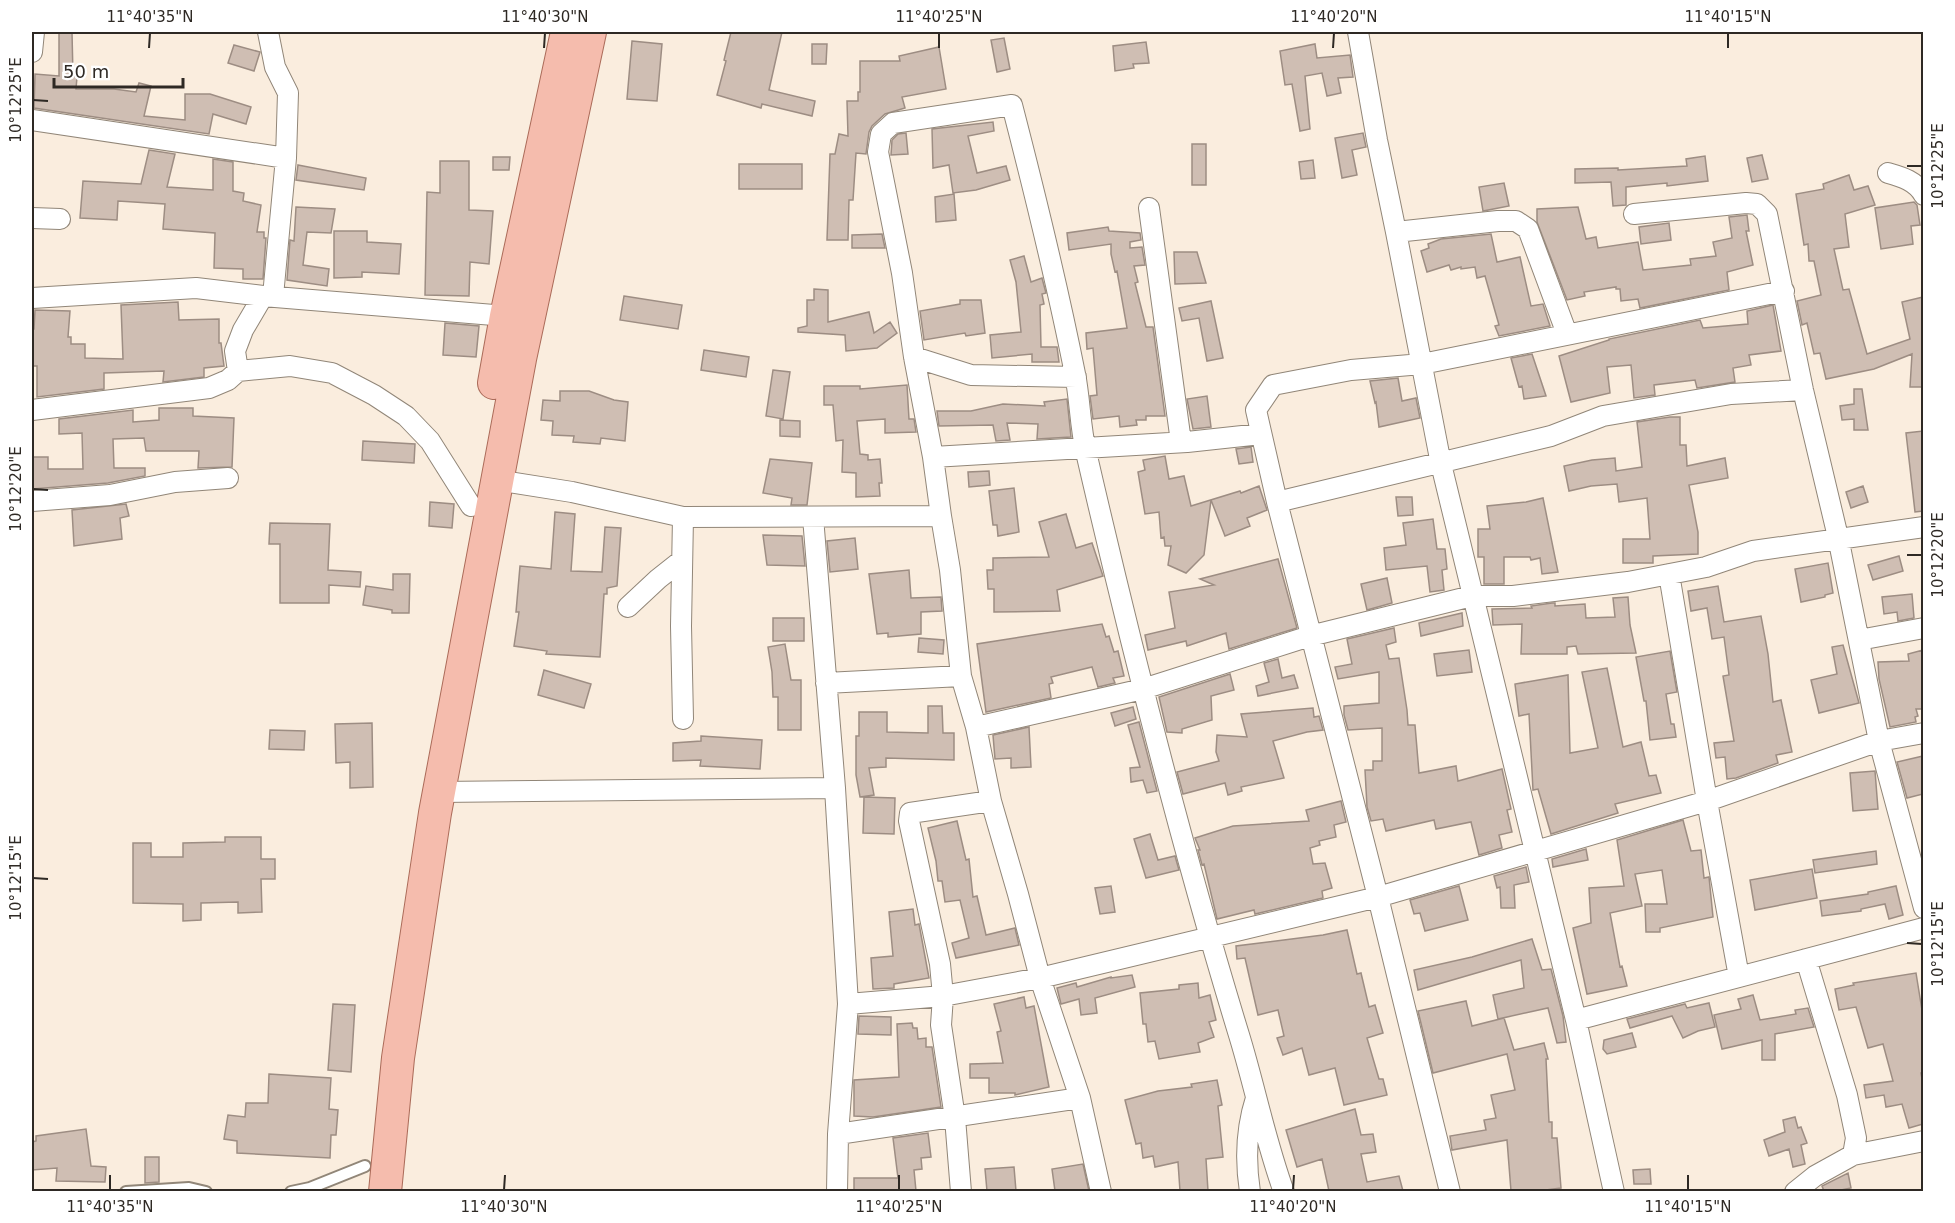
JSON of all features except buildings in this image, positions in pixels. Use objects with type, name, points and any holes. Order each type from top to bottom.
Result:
[{"type":"main road","points":[[385,1191],[398,1058],[439,792],[446,698],[471,506],[506,316],[567,32]]},
{"type":"main road","points":[[364,1179],[376,1055],[414,809],[446,698],[496,480],[590,32]]},
{"type":"street","points":[[32,52],[34,32]]},
{"type":"street","points":[[238,371],[235,351],[243,330],[268,296],[286,158],[288,93],[275,67],[268,32]]},
{"type":"street","points":[[1358,32],[1441,464],[1576,1020],[1614,1191]]},
{"type":"street","points":[[1101,1191],[1080,1098],[1041,978],[991,801],[976,728],[961,676],[950,570],[933,457],[914,357],[902,273],[878,152],[881,134],[893,123],[1012,105],[1039,208],[1076,377],[1085,447],[1143,689],[1209,936],[1244,1053],[1273,1163],[1284,1191]]},
{"type":"street","points":[[32,120],[286,158]]},
{"type":"street","points":[[1888,173],[1910,180],[1923,192],[1923,195]]},
{"type":"street","points":[[1634,214],[1746,203],[1757,204],[1767,214],[1803,390],[1838,537],[1879,741],[1923,908]]},
{"type":"street","points":[[1149,208],[1173,371],[1180,442]]},
{"type":"street","points":[[32,218],[60,219]]},
{"type":"street","points":[[1396,232],[1516,221],[1528,229],[1567,334]]},
{"type":"street","points":[[32,298],[196,288],[506,316]]},
{"type":"street","points":[[1450,1191],[1378,897],[1310,636],[1256,410],[1273,385],[1351,370],[1422,364],[1784,291]]},
{"type":"street","points":[[914,357],[971,375],[1076,377]]},
{"type":"street","points":[[32,410],[209,388],[228,380],[238,371],[290,366],[332,373],[374,394],[406,416],[430,441],[471,506]]},
{"type":"street","points":[[1277,502],[1551,436],[1603,416],[1731,394],[1803,390]]},
{"type":"street","points":[[933,457],[1180,442],[1261,434]]},
{"type":"street","points":[[32,501],[110,495],[175,482],[228,478]]},
{"type":"street","points":[[496,480],[572,492],[683,517],[941,516]]},
{"type":"street","points":[[683,517],[681,626],[683,719]]},
{"type":"street","points":[[813,517],[835,788],[848,1004],[838,1134],[837,1191]]},
{"type":"street","points":[[976,728],[1143,689],[1310,636],[1472,596],[1513,596],[1628,582],[1706,567],[1753,551],[1838,537],[1923,527]]},
{"type":"street","points":[[628,608],[682,560]]},
{"type":"street","points":[[1669,574],[1739,977]]},
{"type":"street","points":[[1858,640],[1923,628]]},
{"type":"street","points":[[826,683],[961,676]]},
{"type":"street","points":[[848,1004],[943,996],[1041,978],[1378,897],[1707,801],[1879,741],[1923,733]]},
{"type":"street","points":[[439,792],[835,788]]},
{"type":"street","points":[[961,1191],[955,1118],[941,1025],[943,996],[940,964],[909,821],[910,813],[991,801]]},
{"type":"street","points":[[1576,1020],[1923,928]]},
{"type":"street","points":[[1806,959],[1848,1095],[1856,1138],[1853,1155]]},
{"type":"street","points":[[838,1134],[1080,1098]]},
{"type":"street","points":[[1250,1191],[1247,1173],[1247,1142],[1249,1120],[1256,1098]]},
{"type":"street","points":[[1795,1191],[1815,1176],[1853,1155],[1923,1141]]},
{"type":"lane","points":[[293,1191],[364,1179]]},
{"type":"lane","points":[[126,1191],[189,1188],[206,1191]]}]
